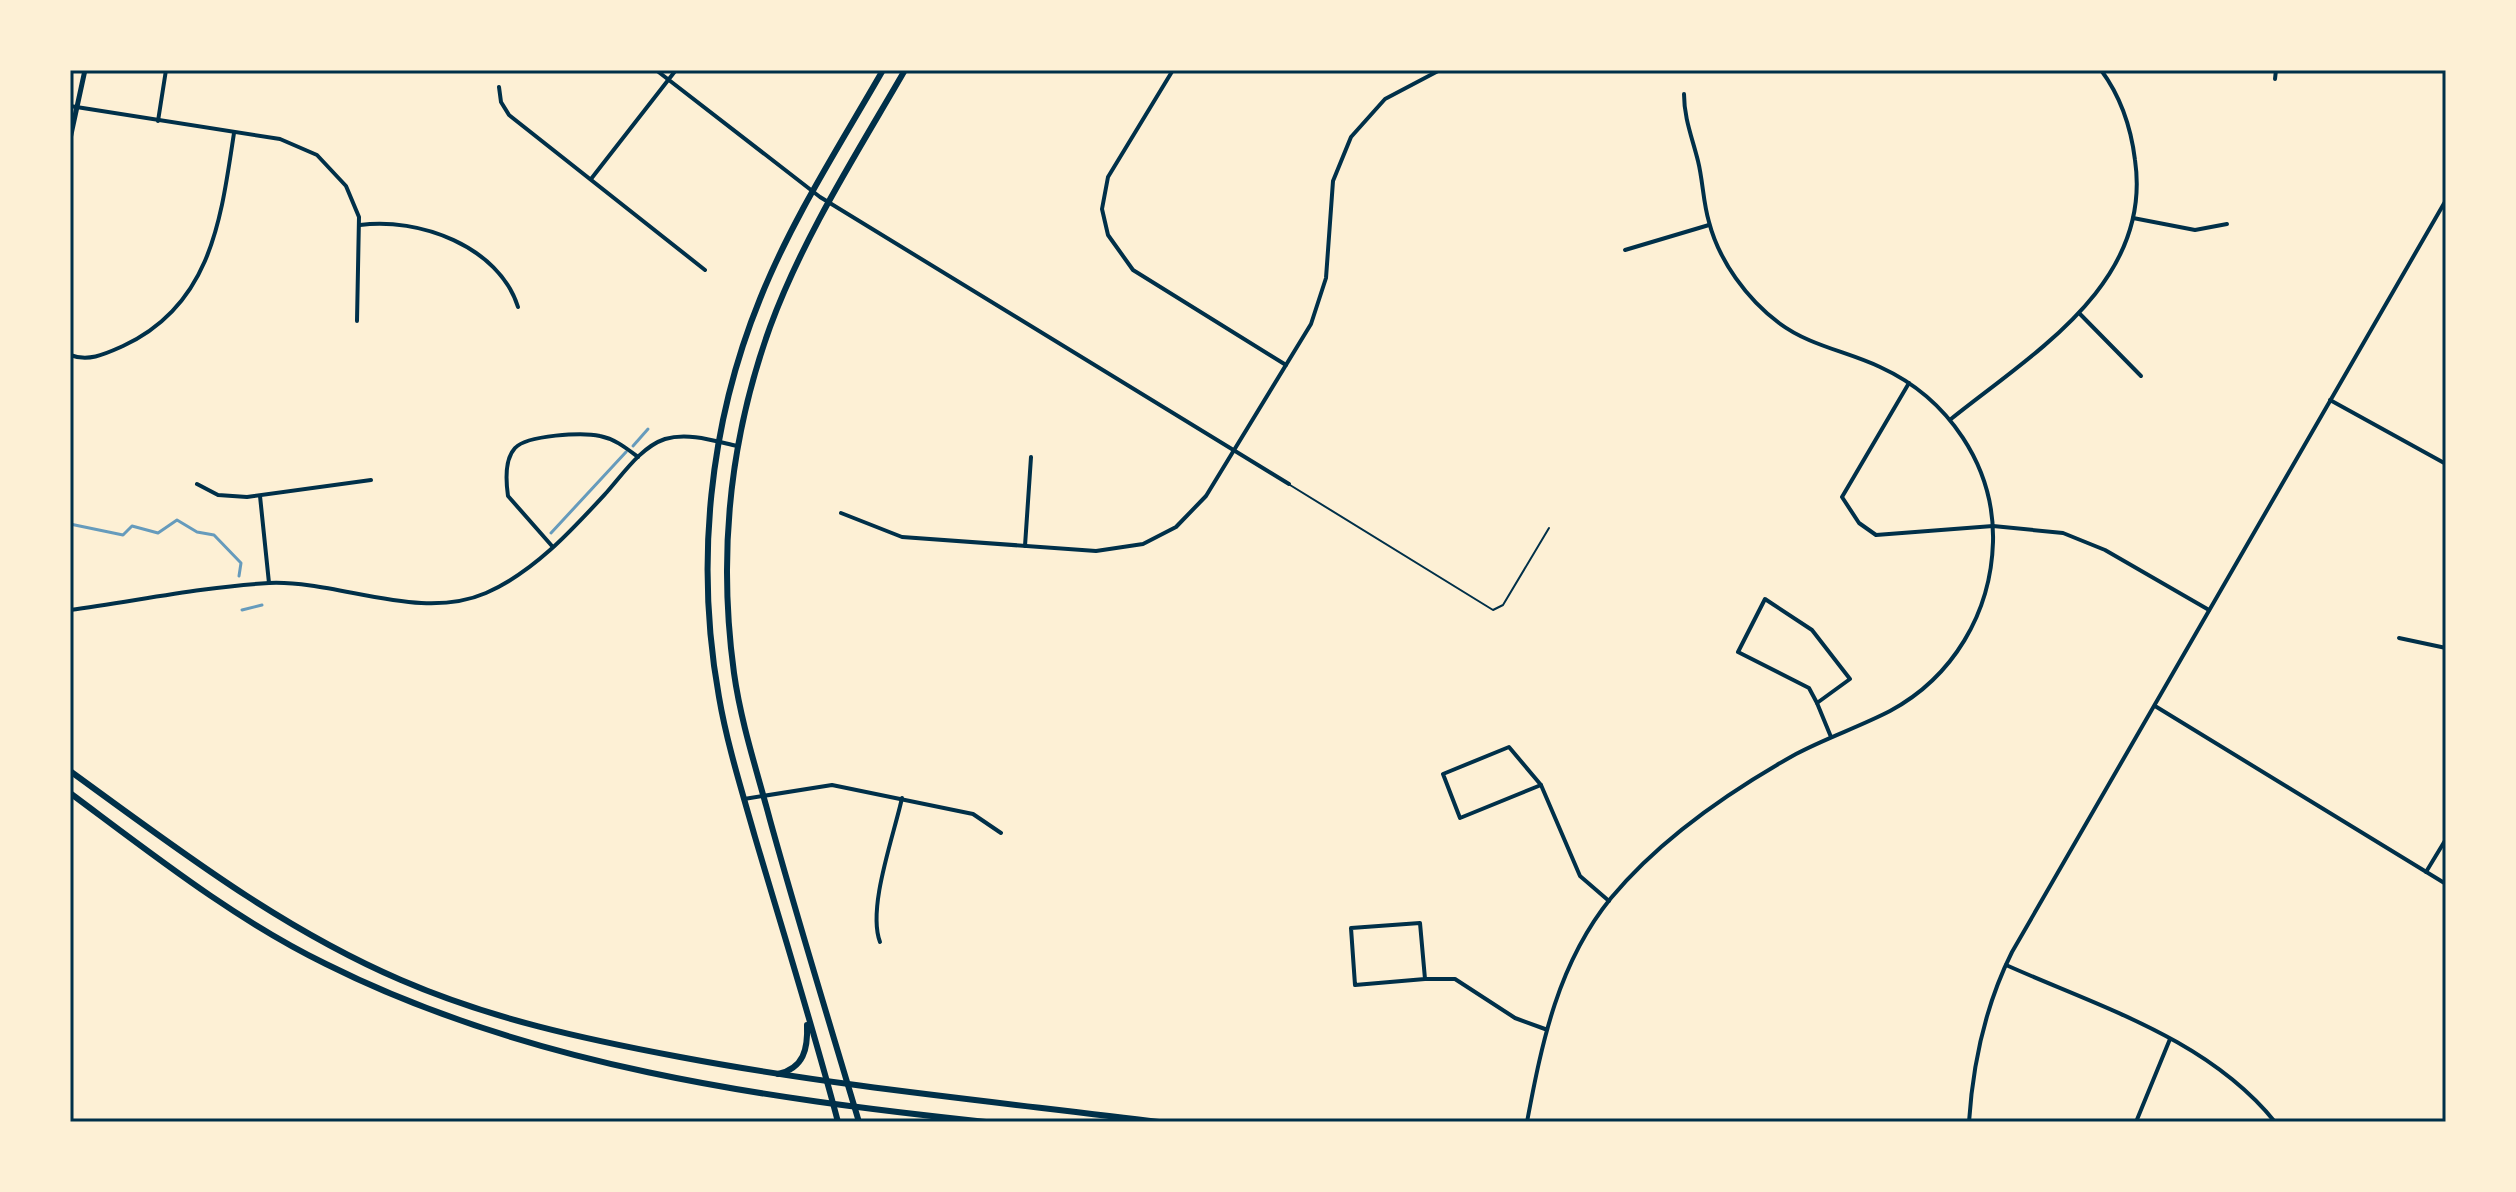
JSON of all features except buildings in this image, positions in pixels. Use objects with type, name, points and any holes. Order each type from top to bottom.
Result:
[{"type":"main road","points":[[838,1122],[744,799],[719,698],[709,621],[708,529],[718,442],[729,391],[751,321],[774,267],[883,70]]},
{"type":"main road","points":[[859,1122],[763,795],[734,675],[727,599],[727,530],[737,446],[770,325],[829,203],[905,70]]},
{"type":"main road","points":[[70,771],[248,899],[326,944],[400,980],[527,1025],[826,1083],[1159,1122]]},
{"type":"main road","points":[[70,793],[218,900],[267,931],[323,963],[406,1002],[535,1047],[833,1105],[986,1122]]},
{"type":"main road","points":[[774,1075],[788,1071],[803,1059],[807,1047],[806,1014]]},
{"type":"street","points":[[70,139],[85,70]]},
{"type":"street","points":[[158,121],[166,70]]},
{"type":"street","points":[[656,70],[813,193],[1289,484]]},
{"type":"street","points":[[591,179],[676,70]]},
{"type":"street","points":[[1173,70],[1108,177],[1102,209],[1108,235],[1133,270],[1286,365]]},
{"type":"street","points":[[1421,70],[1424,77]]},
{"type":"street","points":[[841,513],[902,537],[1107,551],[1153,540],[1195,510],[1311,324],[1323,292],[1331,191],[1351,137],[1376,107],[1440,70]]},
{"type":"street","points":[[1951,419],[2080,314],[2114,269],[2133,218],[2137,171],[2133,140],[2117,95],[2101,70]]},
{"type":"street","points":[[2275,79],[2276,70]]},
{"type":"street","points":[[499,87],[501,102],[509,115],[705,270]]},
{"type":"street","points":[[1527,1122],[1545,1029],[1567,971],[1609,901],[1641,866],[1681,830],[1761,774],[1831,737],[1894,709],[1928,685],[1954,657],[1982,605],[1992,558],[1993,526],[1980,469],[1951,419],[1909,383],[1882,367],[1809,341],[1777,321],[1735,277],[1709,225],[1698,160],[1686,125],[1684,94]]},
{"type":"street","points":[[70,106],[280,139],[317,155],[346,186],[360,225],[357,321]]},
{"type":"street","points":[[70,355],[93,358],[129,343],[162,320],[190,288],[204,265],[222,216],[234,133]]},
{"type":"street","points":[[1969,1122],[1979,1041],[2006,965],[2446,200]]},
{"type":"street","points":[[2133,218],[2195,230],[2227,224]]},
{"type":"street","points":[[360,225],[406,224],[447,237],[501,275],[513,289],[518,307]]},
{"type":"street","points":[[1625,250],[1709,225]]},
{"type":"street","points":[[2080,314],[2141,376]]},
{"type":"street","points":[[1909,383],[1842,497],[1859,523],[1876,535],[1993,526],[2045,529],[2082,539],[2209,610]]},
{"type":"street","points":[[2330,400],[2446,464]]},
{"type":"street","points":[[553,547],[508,496],[509,456],[516,446],[527,441],[582,434],[615,441],[638,457]]},
{"type":"street","points":[[70,610],[269,583],[319,584],[397,599],[449,602],[488,592],[538,561],[638,457],[664,439],[689,436],[737,446]]},
{"type":"street","points":[[1025,546],[1031,457]]},
{"type":"street","points":[[197,484],[218,495],[260,496],[371,480]]},
{"type":"street","points":[[260,496],[269,583]]},
{"type":"street","points":[[1817,703],[1850,679],[1812,630],[1765,599],[1738,652],[1809,688],[1831,737]]},
{"type":"street","points":[[2399,638],[2446,648]]},
{"type":"street","points":[[2154,705],[2446,884]]},
{"type":"street","points":[[1541,785],[1460,818],[1443,774],[1509,747],[1541,785],[1580,876],[1609,901]]},
{"type":"street","points":[[744,799],[832,785],[973,814],[1001,833]]},
{"type":"street","points":[[880,942],[876,929],[877,910],[902,798]]},
{"type":"street","points":[[2426,872],[2446,839]]},
{"type":"street","points":[[1425,979],[1420,923],[1351,928],[1355,985],[1455,979],[1515,1018],[1545,1029]]},
{"type":"street","points":[[2006,965],[2198,1053],[2238,1083],[2275,1122]]},
{"type":"street","points":[[2136,1122],[2170,1039]]},
{"type":"lane","points":[[1289,484],[1493,610],[1503,605],[1549,528]]},
{"type":"waterway","points":[[633,446],[648,429]]},
{"type":"waterway","points":[[551,533],[626,452]]},
{"type":"waterway","points":[[70,524],[123,535],[132,526],[158,533],[177,520],[197,532],[214,535],[241,563],[239,576]]},
{"type":"waterway","points":[[242,610],[262,605]]}]
